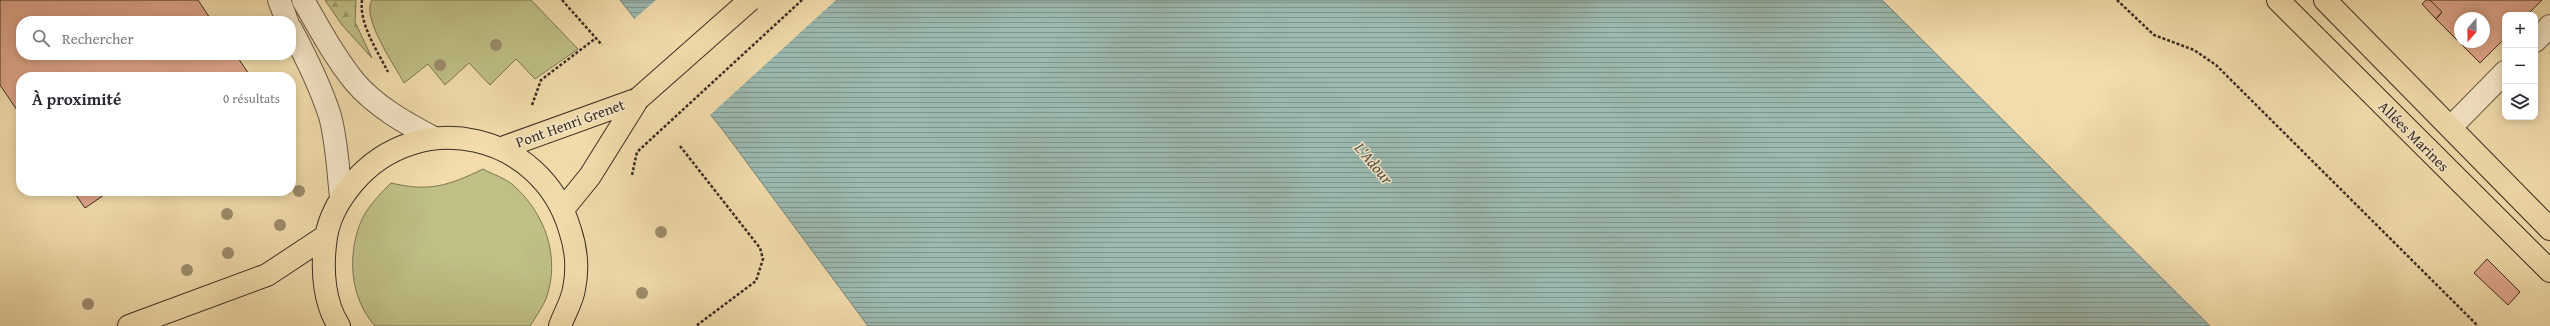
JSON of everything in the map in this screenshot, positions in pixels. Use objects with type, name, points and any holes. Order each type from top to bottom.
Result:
[{"type":"main road","name":"Pont Henri Grenet","points":[[564,208],[590,176],[638,99],[750,0]]},
{"type":"main road","name":"Allées Marines","points":[[2278,0],[2550,271]]},
{"type":"main road","points":[[2325,0],[2550,229]]},
{"type":"main road","name":"Pont Henri Grenet","points":[[502,148],[638,99]]},
{"type":"main road","points":[[339,326],[327,296],[322,266],[326,236],[332,215],[341,197],[365,168],[397,148],[434,138],[468,138],[502,148],[538,173],[564,208],[576,249],[574,290],[560,326]]},
{"type":"main road","points":[[129,326],[267,275],[326,236]]},
{"type":"street","points":[[279,0],[285,16]]},
{"type":"street","points":[[303,0],[333,52],[355,82],[376,102],[404,122],[434,138]]},
{"type":"street","points":[[2538,38],[2550,26]]},
{"type":"street","points":[[296,39],[308,62],[330,115],[335,138],[341,197]]},
{"type":"street","points":[[2451,127],[2502,75]]},
{"type":"path","points":[[362,0],[361,11],[368,32],[389,74]]},
{"type":"path","points":[[562,0],[602,45]]},
{"type":"path","points":[[632,175],[637,152],[802,0]]},
{"type":"path","points":[[2117,0],[2154,35],[2194,50],[2216,65],[2478,326]]},
{"type":"path","points":[[530,111],[541,80],[596,38]]},
{"type":"path","points":[[680,146],[760,248],[763,259],[756,280],[696,326]]},
{"type":"green space","points":[[325,0],[356,0],[355,22],[372,58],[342,25]]},
{"type":"green space","points":[[372,0],[531,0],[578,49],[535,79],[516,59],[490,85],[469,63],[445,85],[428,64],[404,83],[380,42],[375,30],[371,18],[370,8]]},
{"type":"green space","points":[[483,169],[510,183],[524,196],[534,209],[547,237],[551,252],[552,267],[550,283],[546,299],[530,326],[375,326],[366,314],[360,302],[353,274],[354,246],[357,232],[368,209],[391,183],[416,187],[438,186],[459,180]]},
{"type":"water","name":"L'Adour","points":[[620,0],[1882,0],[2210,326],[868,326],[725,133]]},
{"type":"pier","points":[[656,0],[836,0],[709,116],[633,20]]},
{"type":"building","points":[[0,0],[198,0],[209,16],[16,16],[16,60],[239,60],[248,72],[16,72],[16,109],[0,85]]},
{"type":"building","points":[[2426,0],[2430,0],[2442,12],[2436,19],[2422,4]]},
{"type":"building","points":[[2430,0],[2542,0],[2530,12],[2502,12],[2502,41],[2480,63],[2465,48],[2490,48],[2490,12],[2454,12],[2454,37],[2436,19],[2442,12]]},
{"type":"building","points":[[77,196],[103,196],[85,208]]},
{"type":"building","points":[[2487,259],[2520,292],[2508,305],[2474,273]]}]
